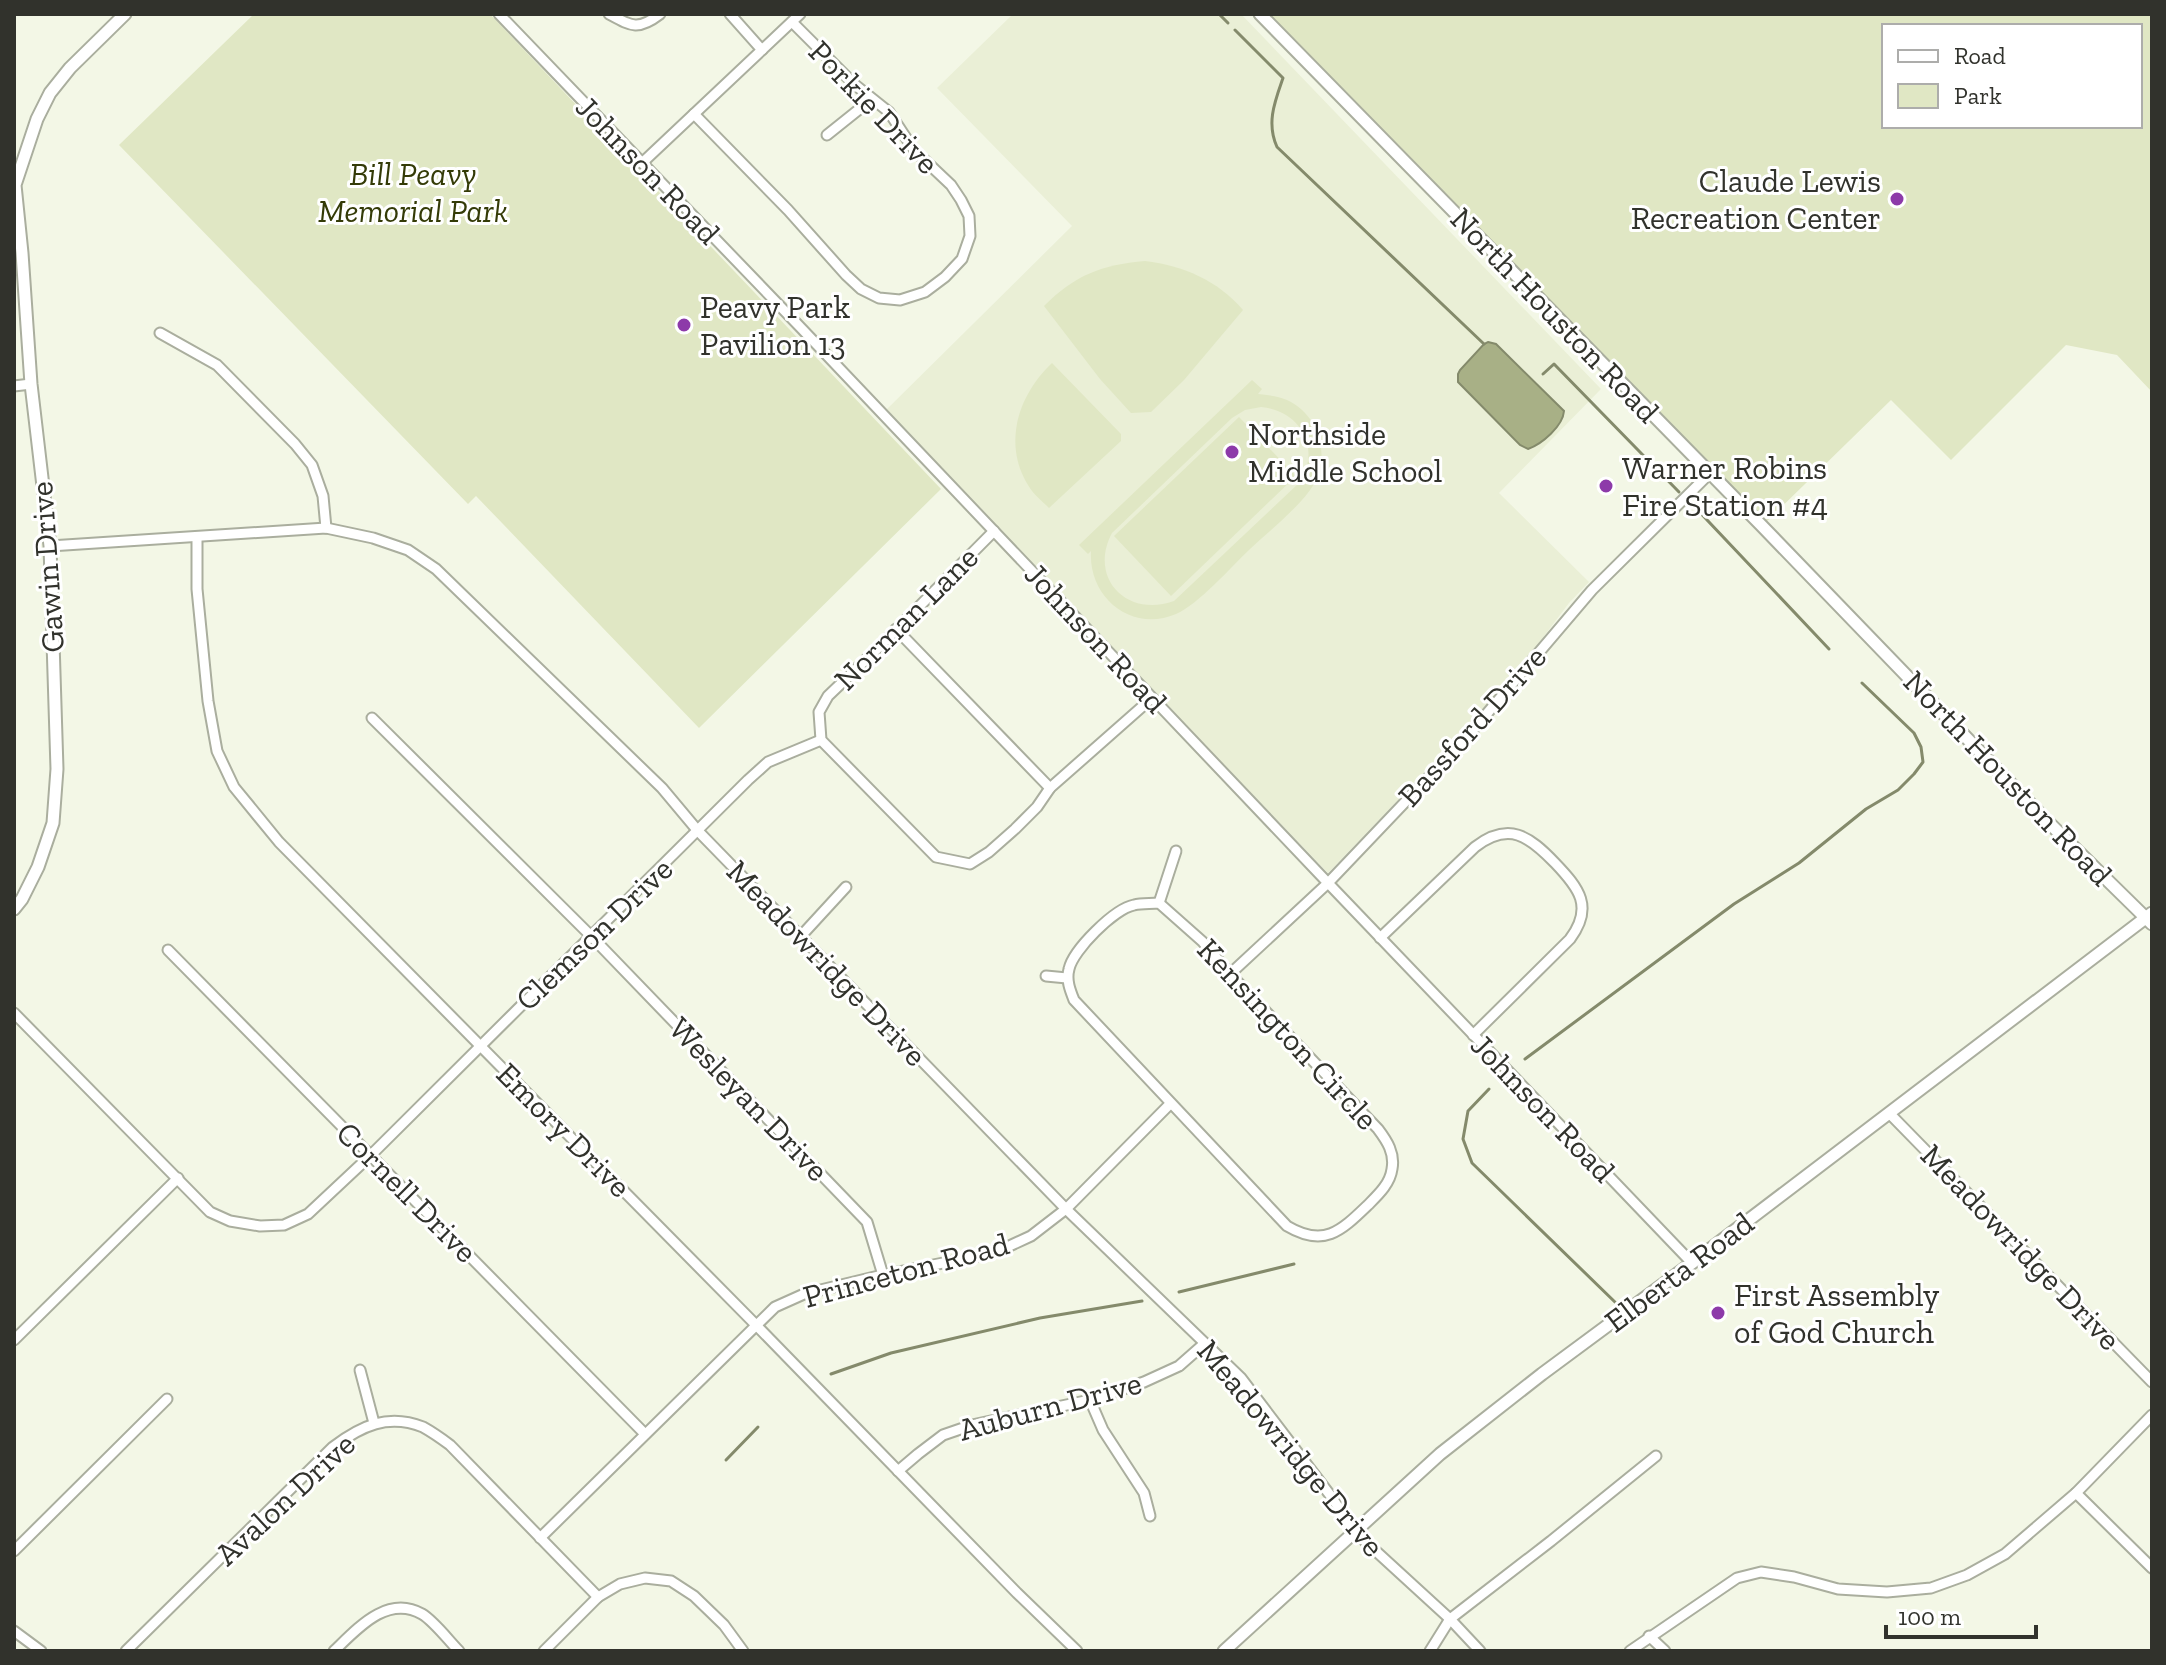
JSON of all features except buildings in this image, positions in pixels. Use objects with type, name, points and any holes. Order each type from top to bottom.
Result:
[{"type":"street","name":"Gawin Drive","points":[[14,909],[38,867],[53,823],[57,769],[50,546],[31,384],[14,185],[37,119],[50,93],[70,68],[125,14]]},
{"type":"street","name":"Johnson Road","points":[[499,14],[1692,1263]]},
{"type":"street","points":[[609,14],[632,26],[647,24],[660,14]]},
{"type":"street","points":[[730,14],[762,50]]},
{"type":"street","points":[[642,163],[800,14]]},
{"type":"street","name":"North Houston Road","points":[[1260,14],[2042,816],[2150,919]]},
{"type":"street","name":"Porkie Drive","points":[[694,114],[861,289],[879,298],[900,300],[925,292],[945,277],[962,259],[970,236],[969,216],[951,185],[923,161],[889,112],[834,65],[792,22]]},
{"type":"street","points":[[827,135],[872,99]]},
{"type":"street","points":[[160,333],[217,365],[303,454],[312,465],[323,496],[326,528]]},
{"type":"street","points":[[14,386],[31,384]]},
{"type":"street","name":"Bassford Drive","points":[[1230,974],[1328,883],[1467,737],[1592,590],[1710,473]]},
{"type":"street","name":"Meadowridge Drive","points":[[50,546],[326,528],[373,538],[408,550],[436,569],[662,788],[698,831],[1066,1209],[1241,1378],[1355,1532],[1450,1619],[1480,1651]]},
{"type":"street","name":"Norman Lane","points":[[821,740],[819,712],[828,696],[994,531]]},
{"type":"street","name":"Emory Drive","points":[[197,537],[197,589],[208,701],[217,751],[234,787],[279,842],[1077,1651]]},
{"type":"street","points":[[896,629],[1050,788]]},
{"type":"street","points":[[821,740],[936,857],[970,864],[989,852],[1037,807],[1050,788],[1152,698]]},
{"type":"street","name":"Wesleyan Drive","points":[[372,718],[592,937],[867,1222],[883,1275]]},
{"type":"street","name":"Clemson Drive","points":[[14,1013],[210,1212],[230,1221],[260,1226],[284,1225],[308,1214],[371,1155],[768,762],[821,740]]},
{"type":"street","points":[[1380,938],[1487,837],[1513,833],[1527,838],[1547,854],[1579,891],[1582,917],[1578,927],[1570,939],[1473,1035]]},
{"type":"street","points":[[1046,976],[1067,978],[1069,967],[1080,948],[1119,911],[1132,905],[1159,903],[1176,851]]},
{"type":"street","points":[[801,936],[846,887]]},
{"type":"street","name":"Kensington Circle","points":[[1067,978],[1074,1000],[1083,1012],[1287,1226],[1300,1234],[1317,1237],[1345,1227],[1383,1190],[1392,1171],[1389,1143],[1203,942],[1159,903]]},
{"type":"street","name":"Elberta Road","points":[[1224,1651],[1440,1454],[1542,1374],[2150,919]]},
{"type":"street","name":"Cornell Drive","points":[[168,950],[645,1434]]},
{"type":"street","name":"Princeton Road","points":[[540,1538],[775,1307],[804,1294],[978,1256],[1031,1236],[1066,1209],[1170,1104]]},
{"type":"street","name":"Meadowridge Drive","points":[[1889,1113],[2150,1375]]},
{"type":"street","points":[[14,1340],[178,1178]]},
{"type":"street","name":"Auburn Drive","points":[[898,1471],[943,1435],[1090,1400],[1144,1382],[1179,1366],[1204,1344]]},
{"type":"street","points":[[360,1370],[374,1423]]},
{"type":"street","points":[[14,1551],[167,1399]]},
{"type":"street","points":[[1090,1400],[1103,1430],[1144,1493],[1150,1516]]},
{"type":"street","points":[[1630,1651],[1737,1578],[1761,1572],[1838,1589],[1887,1592],[1931,1588],[1967,1575],[2005,1554],[2076,1493],[2152,1415]]},
{"type":"street","name":"Avalon Drive","points":[[126,1651],[333,1447],[352,1433],[374,1423],[397,1422],[423,1427],[450,1445],[598,1597]]},
{"type":"street","points":[[1430,1651],[1450,1619],[1656,1456]]},
{"type":"street","points":[[2076,1493],[2152,1568]]},
{"type":"street","points":[[544,1651],[598,1597],[620,1584],[645,1578],[671,1581],[694,1596],[724,1625],[743,1651]]},
{"type":"street","points":[[334,1651],[368,1618],[402,1609],[423,1614],[459,1651]]},
{"type":"street","points":[[14,1631],[41,1651]]},
{"type":"street","points":[[1649,1636],[1665,1651]]},
{"type":"shaded area","name":"Northside Middle School","points":[[1013,14],[1241,14],[1601,389],[1499,493],[1589,582],[1491,703],[1328,873],[885,411],[1072,226],[937,88]]},
{"type":"shaded area","points":[[1488,342],[1496,344],[1564,411],[1560,423],[1551,434],[1528,449],[1520,445],[1458,382],[1460,370]]},
{"type":"green space","name":"Bill Peavy Memorial Park","points":[[254,14],[490,14],[941,489],[699,728],[476,496],[468,504],[119,145]]},
{"type":"green space","points":[[1260,14],[2152,14],[2152,392],[2117,355],[2066,345],[1951,460],[1891,400],[1762,526]]},
{"type":"green space","points":[[1145,261],[1199,276],[1222,290],[1243,310],[1184,380],[1151,412],[1131,413],[1100,379],[1044,306],[1067,286],[1090,273],[1115,265]]},
{"type":"green space","points":[[1052,363],[1121,434],[1121,441],[1049,508],[1030,488],[1020,469],[1015,436],[1023,404],[1040,375]]},
{"type":"green space","points":[[1252,380],[1262,389],[1258,394],[1287,400],[1298,406],[1314,425],[1321,460],[1314,484],[1293,509],[1204,594],[1176,614],[1160,619],[1144,619],[1116,607],[1105,597],[1097,583],[1091,551],[1088,554],[1079,545]],"holes":[[[1261,407],[1275,410],[1297,424],[1308,445],[1306,470],[1299,483],[1174,601],[1157,605],[1141,604],[1127,599],[1116,590],[1105,565],[1112,533],[1232,418],[1245,410]]]},
{"type":"green space","points":[[1239,417],[1296,476],[1171,596],[1114,536]]},
{"type":"waterway","points":[[1219,14],[1228,23]]},
{"type":"waterway","points":[[1235,30],[1283,78],[1272,121],[1277,147],[1484,344]]},
{"type":"waterway","points":[[1543,374],[1554,364],[1679,492]]},
{"type":"waterway","points":[[1691,503],[1829,649]]},
{"type":"waterway","points":[[1525,1059],[1734,904],[1799,863],[1866,809],[1898,790],[1914,774],[1923,762],[1921,747],[1914,733],[1862,683]]},
{"type":"waterway","points":[[1489,1089],[1468,1111],[1463,1139],[1472,1163],[1617,1304]]},
{"type":"waterway","points":[[1179,1292],[1294,1264]]},
{"type":"waterway","points":[[831,1374],[891,1353],[1040,1318],[1142,1301]]},
{"type":"waterway","points":[[726,1460],[758,1427]]},
{"type":"place","name":"Claude Lewis Recreation Center","points":[[1897,199]]},
{"type":"place","name":"Peavy Park Pavilion 13","points":[[684,325]]},
{"type":"place","name":"Northside Middle School","points":[[1232,452]]},
{"type":"place","name":"Warner Robins Fire Station #4","points":[[1606,486]]},
{"type":"place","name":"First Assembly of God Church","points":[[1718,1313]]}]
